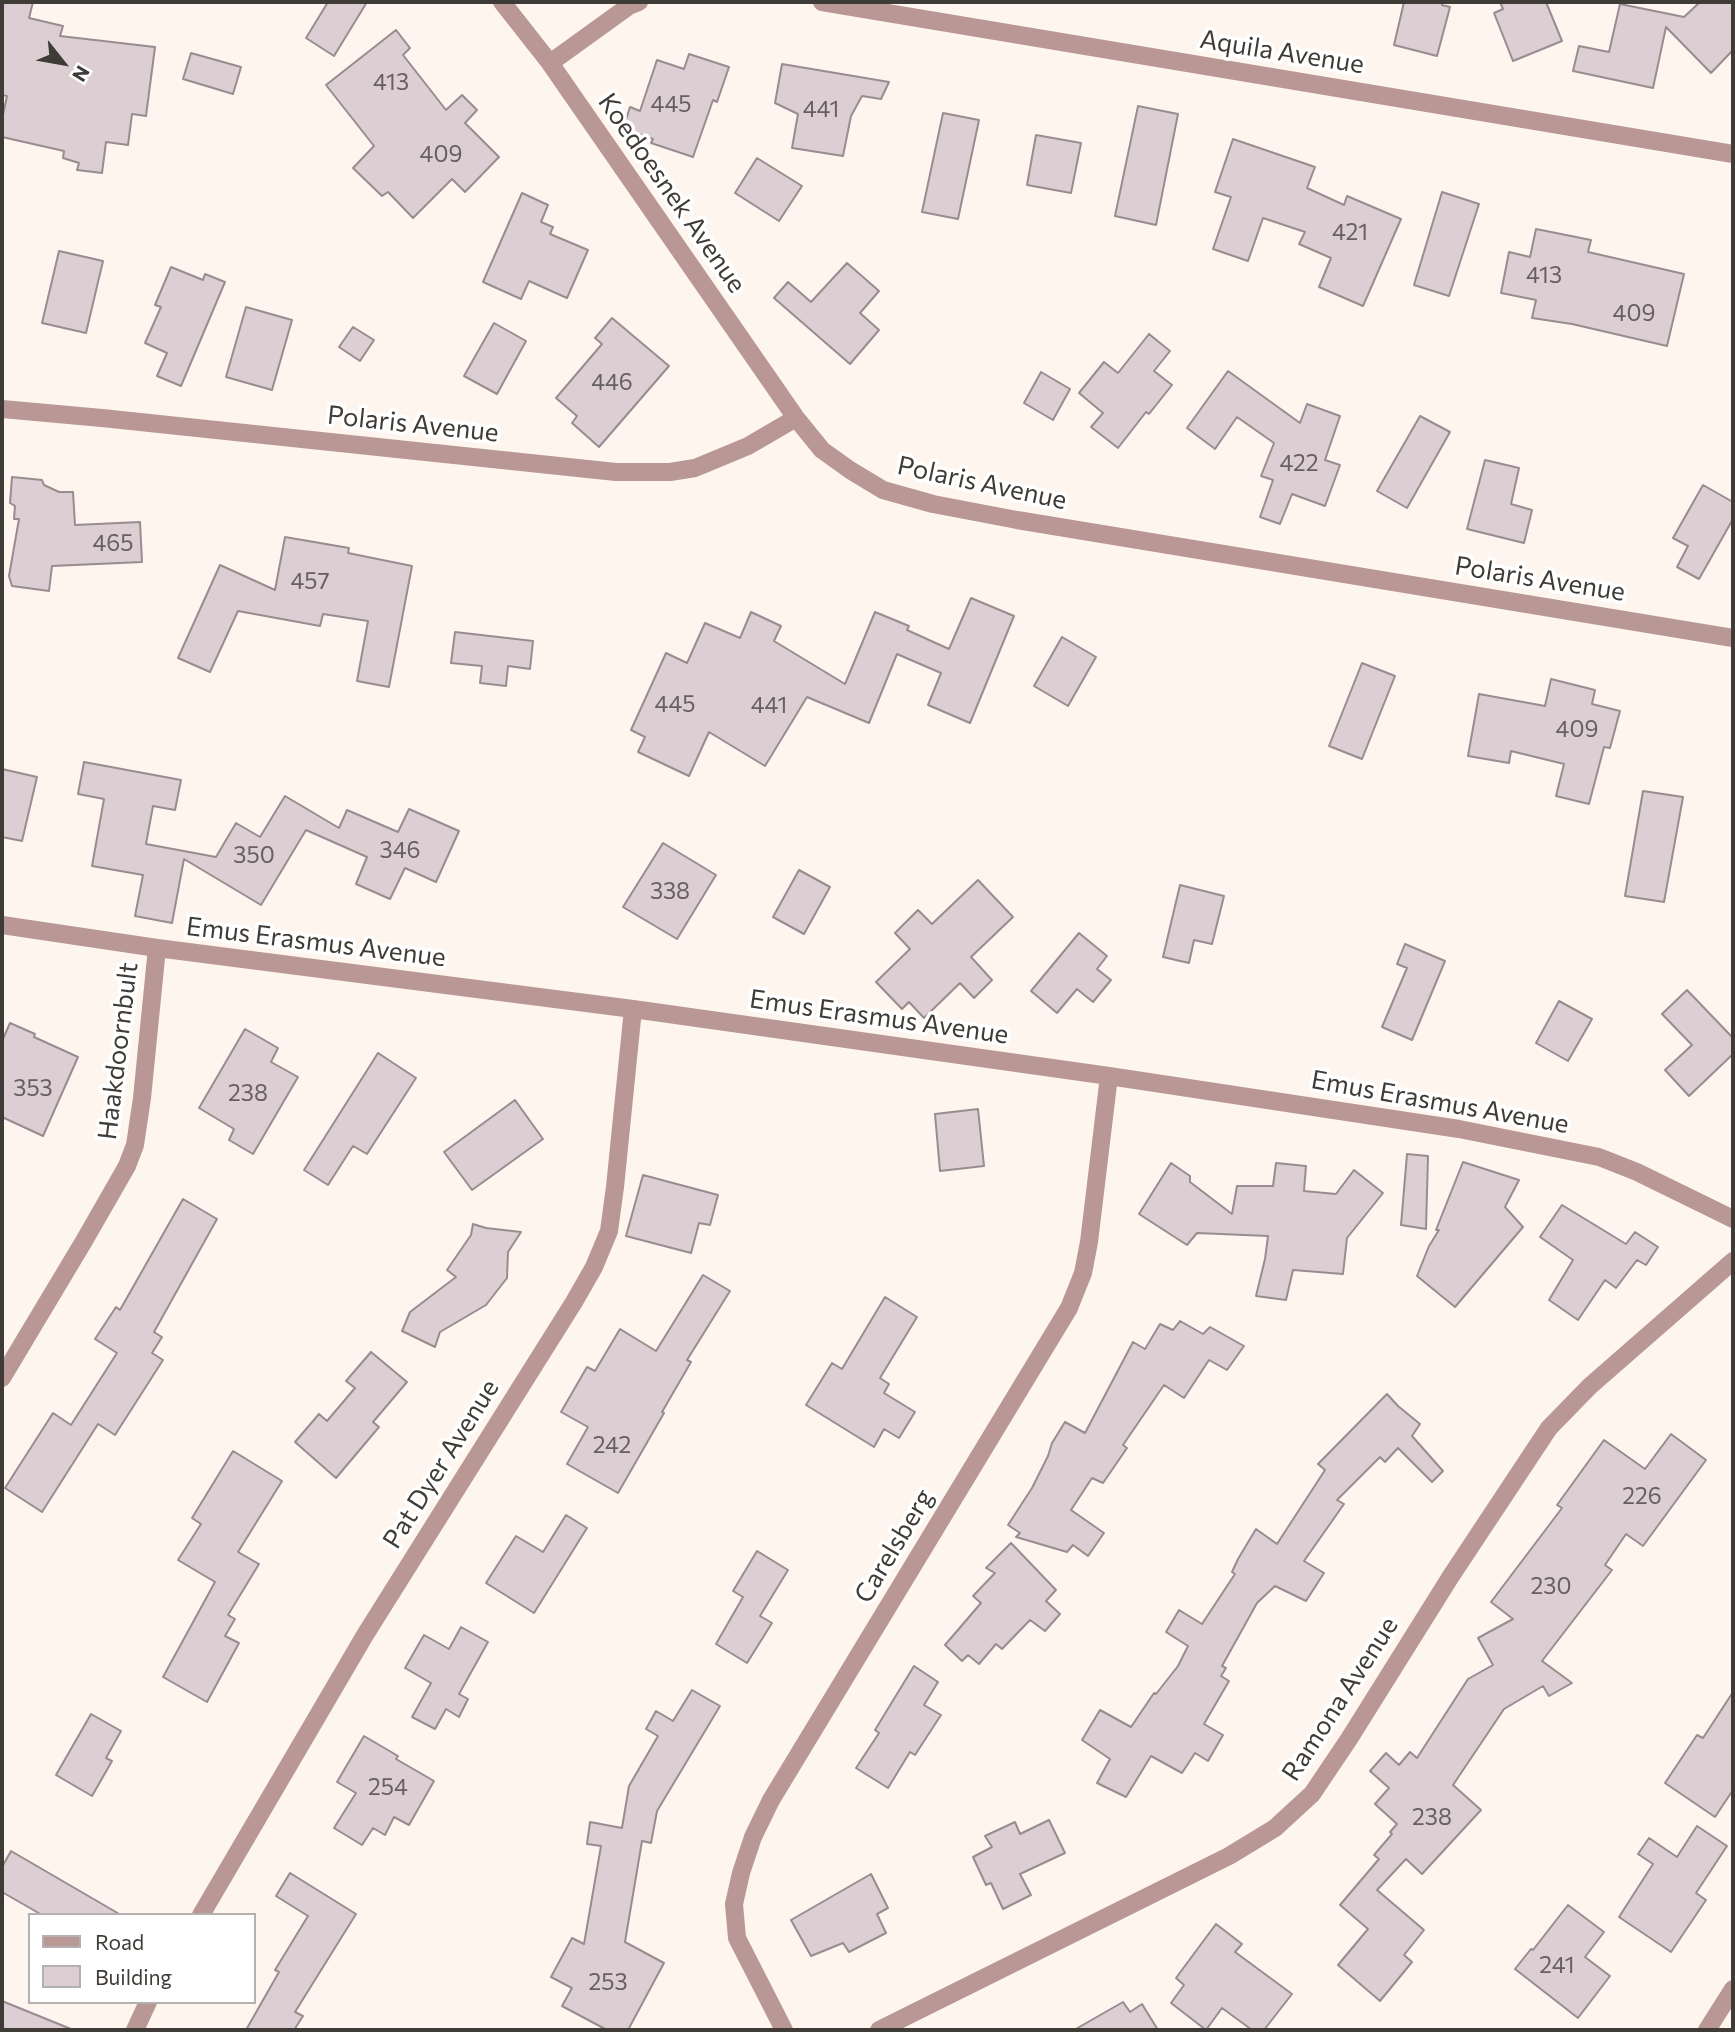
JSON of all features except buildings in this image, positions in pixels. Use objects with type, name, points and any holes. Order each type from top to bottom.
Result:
[{"type":"street","name":"Koedoesnek Avenue","points":[[502,2],[550,63],[796,418]]},
{"type":"street","points":[[550,63],[629,6],[639,2]]},
{"type":"street","name":"Aquila Avenue","points":[[822,2],[1733,154]]},
{"type":"street","name":"Polaris Avenue","points":[[2,409],[616,472],[670,472],[695,468],[748,446],[796,418],[822,450],[850,470],[883,490],[933,504],[1733,638]]},
{"type":"street","name":"Emus Erasmus Avenue","points":[[2,925],[157,948],[633,1009],[1109,1076],[1459,1129],[1599,1157],[1637,1172],[1733,1219]]},
{"type":"street","name":"Haakdoornbult","points":[[2,1378],[127,1166],[135,1144],[157,948]]},
{"type":"street","name":"Pat Dyer Avenue","points":[[202,1913],[365,1635],[594,1267],[608,1231],[614,1198],[633,1009]]},
{"type":"street","name":"Carelsberg","points":[[784,2030],[737,1938],[734,1904],[753,1837],[771,1800],[1069,1308],[1083,1273],[1089,1242],[1109,1076]]},
{"type":"street","name":"Ramona Avenue","points":[[879,2030],[1229,1856],[1275,1828],[1312,1794],[1549,1428],[1590,1386],[1733,1261]]},
{"type":"street","points":[[1707,2030],[1733,1989]]},
{"type":"street","points":[[135,2030],[147,2004]]}]
